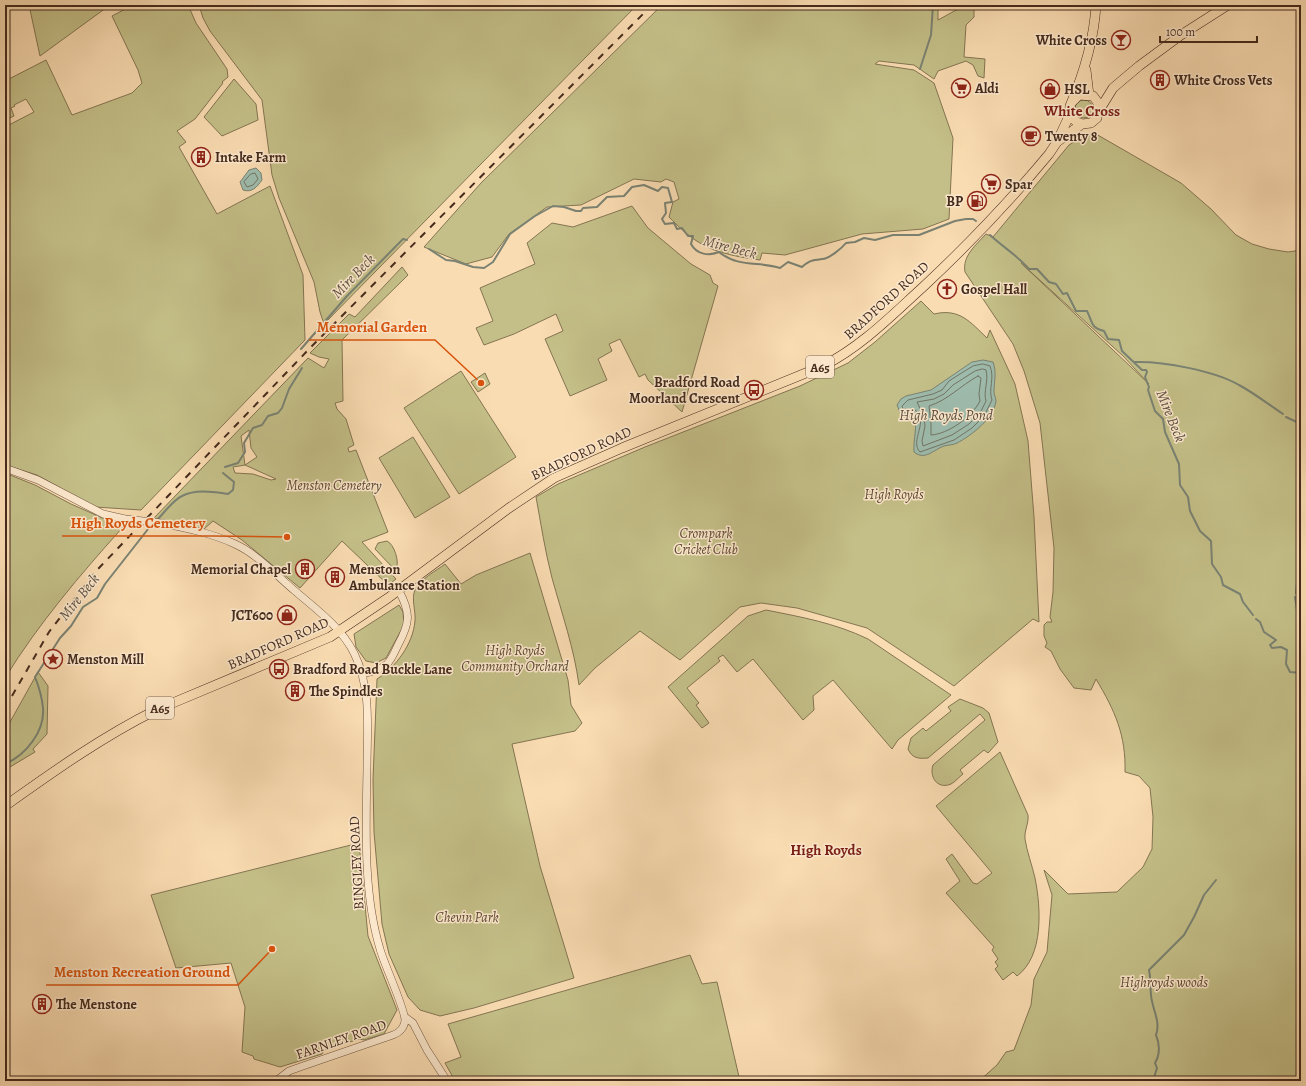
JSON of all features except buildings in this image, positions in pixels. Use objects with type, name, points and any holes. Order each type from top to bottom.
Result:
[{"type":"main road","name":"A65","points":[[1070,114],[1072,102],[1086,68],[1094,29],[1096,5]]},
{"type":"main road","points":[[1100,109],[1114,88],[1145,61],[1181,35],[1228,5]]},
{"type":"main road","name":"A65","points":[[1082,124],[1094,121],[1097,118],[1100,109],[1091,96],[1086,68]]},
{"type":"main road","points":[[1072,102],[1079,95],[1091,96],[1114,88]]},
{"type":"main road","points":[[1070,114],[1075,121],[1082,124]]},
{"type":"main road","name":"BRADFORD ROAD","points":[[5,806],[87,748],[122,727],[156,710],[321,642],[339,632],[399,590],[509,508],[554,478],[622,448],[816,369],[845,355],[880,328],[978,234],[1042,164],[1057,142],[1070,114]]},
{"type":"main road","name":"BRADFORD ROAD","points":[[1057,142],[1082,124]]},
{"type":"street","name":"BINGLEY ROAD","points":[[5,468],[38,480],[104,514],[198,530],[235,544],[247,551],[322,614],[339,632],[353,652],[362,674],[368,708],[366,834],[372,918],[385,967],[405,1017],[413,1023],[427,1050],[447,1081]]},
{"type":"street","points":[[362,674],[377,670],[387,664],[406,630],[408,614],[405,602],[399,590]]},
{"type":"street","name":"FARNLEY ROAD","points":[[277,1080],[303,1066],[395,1035],[404,1026],[405,1017]]},
{"type":"green space","points":[[29,5],[110,5],[40,56]]},
{"type":"green space","points":[[133,5],[188,5],[196,23],[227,69],[228,77],[222,82],[223,83],[195,119],[177,131],[186,142],[179,147],[217,214],[270,186],[303,275],[305,340],[141,510],[95,507],[37,475],[5,465],[5,127],[34,112],[26,99],[11,108],[14,116],[5,120],[5,81],[46,60],[72,115],[132,93],[142,83],[138,70],[112,16]]},
{"type":"green space","points":[[199,5],[637,5],[324,324],[314,282],[279,198],[272,175],[262,100],[210,31],[203,18]]},
{"type":"green space","points":[[662,5],[941,5],[938,10],[938,20],[958,9],[974,8],[974,17],[966,25],[964,57],[985,59],[984,78],[978,76],[973,65],[966,61],[938,71],[934,79],[914,65],[879,61],[875,64],[914,70],[934,83],[953,138],[949,219],[923,229],[862,234],[785,255],[762,253],[760,260],[745,258],[714,250],[696,241],[684,231],[669,217],[673,202],[679,199],[674,182],[666,179],[661,182],[634,179],[581,205],[547,207],[509,234],[492,257],[466,264],[424,247],[481,183]]},
{"type":"green space","points":[[234,79],[256,104],[258,120],[222,136],[204,117]]},
{"type":"green space","points":[[1084,100],[1090,103],[1093,109],[1090,115],[1084,118],[1078,115],[1075,109],[1078,103]]},
{"type":"green space","name":"Highroyds woods","points":[[1096,134],[1181,183],[1211,209],[1236,235],[1252,244],[1288,252],[1301,250],[1301,1073],[1297,1081],[979,1081],[997,1065],[1006,1052],[1014,1050],[1031,1005],[1034,979],[1047,952],[1052,895],[1044,870],[1068,894],[1117,892],[1143,867],[1152,849],[1153,817],[1150,788],[1139,776],[1125,772],[1124,746],[1118,724],[1109,702],[1096,679],[1091,690],[1074,688],[1060,669],[1051,651],[1045,647],[1047,643],[1044,636],[1044,625],[1047,622],[1052,622],[1050,617],[1053,592],[1054,548],[1040,423],[1024,371],[1013,344],[965,272],[966,261],[974,247],[986,234],[993,237],[1069,145],[1085,135]],"holes":[[[1021,263],[1123,356],[1149,384]]]},
{"type":"green space","points":[[632,206],[648,228],[691,264],[710,275],[713,283],[718,286],[682,412],[648,380],[645,374],[639,377],[620,339],[609,344],[612,351],[598,359],[607,380],[570,396],[545,339],[563,331],[556,314],[514,334],[484,345],[476,328],[493,321],[480,288],[535,264],[527,243],[552,223],[573,227]]},
{"type":"green space","name":"Menston Cemetery","points":[[402,267],[408,275],[342,340],[343,401],[335,403],[337,409],[346,419],[354,445],[348,448],[349,452],[356,450],[388,532],[362,542],[396,579],[388,585],[342,541],[300,588],[242,540],[213,521],[204,529],[153,519],[308,358],[324,368],[329,359],[310,353],[349,314],[355,317]],"holes":[[[249,430],[251,448],[257,457],[245,465],[241,436]],[[245,465],[276,479],[271,480],[253,474],[235,473],[233,467]]]},
{"type":"green space","name":"High Royds","points":[[921,301],[934,314],[951,313],[964,318],[987,338],[990,330],[1015,384],[1028,441],[1034,517],[1039,622],[1033,619],[954,686],[867,628],[797,608],[761,603],[740,607],[680,660],[640,631],[595,668],[579,685],[571,644],[552,578],[536,497],[558,484],[645,447],[800,386],[848,363],[875,342]]},
{"type":"green space","points":[[461,371],[516,457],[459,494],[404,408]]},
{"type":"green space","points":[[485,373],[490,384],[478,392],[471,382]]},
{"type":"green space","points":[[413,437],[450,497],[415,518],[379,458]]},
{"type":"green space","points":[[5,473],[35,485],[71,504],[123,527],[91,563],[46,619],[5,678]]},
{"type":"green space","points":[[387,541],[390,543],[396,554],[396,569],[394,569],[375,549],[378,543]]},
{"type":"green space","name":"Chevin Park","points":[[530,553],[568,680],[571,705],[582,723],[575,731],[512,744],[540,866],[574,978],[474,1008],[440,1016],[420,1010],[408,997],[389,954],[382,924],[374,832],[373,780],[377,679],[397,661],[411,638],[415,621],[414,594],[417,586],[424,579],[445,564],[461,584],[476,575]]},
{"type":"green space","points":[[399,605],[403,612],[404,625],[386,658],[376,663],[366,661],[356,647],[354,634]]},
{"type":"green space","points":[[766,610],[805,618],[856,633],[868,639],[951,695],[898,740],[892,749],[833,680],[813,696],[814,710],[803,720],[753,659],[737,672],[723,655],[718,658],[720,661],[687,688],[699,703],[696,705],[709,723],[702,728],[668,687],[748,616]]},
{"type":"green space","points":[[38,672],[48,686],[47,734],[33,749],[35,752],[5,770],[5,731]]},
{"type":"green space","points":[[960,699],[983,708],[989,713],[998,742],[988,753],[984,750],[960,770],[963,774],[954,782],[951,784],[942,785],[938,784],[933,777],[933,765],[985,720],[980,714],[928,758],[916,757],[911,754],[908,749],[911,738],[923,728],[926,731],[951,711],[948,707]]},
{"type":"green space","points":[[1000,752],[1028,815],[1025,839],[1035,878],[1039,903],[1038,931],[1032,956],[1026,967],[1017,976],[1013,972],[1003,980],[995,969],[998,966],[995,962],[998,959],[992,950],[994,947],[946,893],[960,881],[946,859],[952,854],[973,883],[977,884],[992,873],[936,806]]},
{"type":"green space","points":[[359,843],[368,936],[397,1010],[384,1034],[364,1040],[359,1039],[324,1050],[322,1054],[280,1067],[254,1059],[253,1056],[242,1052],[245,1007],[231,963],[176,968],[151,895]]},
{"type":"green space","points":[[690,955],[702,984],[717,982],[740,1081],[455,1081],[445,1063],[461,1057],[448,1024]]},
{"type":"water","points":[[256,168],[261,173],[262,180],[252,190],[243,190],[240,182],[249,170]]},
{"type":"water","name":"High Royds Pond","points":[[983,360],[993,362],[994,366],[994,392],[996,401],[991,414],[981,426],[969,436],[957,443],[944,446],[925,455],[914,452],[916,424],[914,414],[900,412],[897,405],[901,399],[906,396],[931,390],[972,362]]},
{"type":"waterway","points":[[920,69],[931,35],[933,5]]},
{"type":"waterway","name":"Mire Beck","points":[[429,249],[446,260],[455,261],[473,267],[484,268],[493,262],[510,234],[535,216],[553,206],[581,211],[583,208],[597,207],[607,197],[624,196],[632,187],[644,185],[658,191],[662,187],[668,188],[672,202],[665,203],[666,213],[662,219],[665,224],[674,223],[677,229],[682,228],[688,236],[693,236],[691,244],[696,250],[704,254],[719,252],[726,257],[741,262],[780,268],[788,262],[802,267],[812,261],[825,259],[846,243],[855,242],[864,238],[875,240],[893,235],[919,235],[955,221],[966,219],[973,219],[976,221]]},
{"type":"waterway","name":"Mire Beck","points":[[990,235],[1029,269],[1037,269],[1049,282],[1056,284],[1063,294],[1067,293],[1076,311],[1087,311],[1094,326],[1104,331],[1108,339],[1119,340],[1122,351],[1142,370],[1146,370],[1147,372],[1145,377],[1155,411],[1163,419],[1165,432],[1179,464],[1180,485],[1188,497],[1190,511],[1200,531],[1211,541],[1212,564],[1221,577],[1223,585],[1240,594],[1243,602],[1253,615]]},
{"type":"waterway","name":"Mire Beck","points":[[301,349],[347,296],[403,239],[407,240]]},
{"type":"waterway","points":[[1134,362],[1174,365],[1217,375],[1245,388],[1283,414]]},
{"type":"waterway","name":"Mire Beck","points":[[225,467],[238,463],[245,452],[244,443],[253,428],[262,425],[268,416],[278,413],[282,408],[289,389],[302,368]]},
{"type":"waterway","points":[[1286,417],[1301,424]]},
{"type":"waterway","name":"Mire Beck","points":[[157,520],[175,500],[187,494],[193,492],[216,492],[228,494],[233,490],[234,482],[223,473]]},
{"type":"waterway","points":[[1301,474],[1299,494],[1301,528]]},
{"type":"waterway","name":"Mire Beck","points":[[5,764],[20,755],[27,748],[33,741],[41,725],[43,717],[43,704],[35,677],[60,638],[71,626],[83,607],[97,598],[105,584],[152,524]]},
{"type":"waterway","points":[[1296,593],[1301,539]]},
{"type":"waterway","points":[[1295,597],[1301,636]]},
{"type":"waterway","name":"Mire Beck","points":[[1256,619],[1260,622],[1264,632],[1276,640],[1270,645],[1272,648],[1281,647],[1287,650],[1286,664],[1290,672],[1301,673]]},
{"type":"waterway","points":[[1153,1081],[1157,1068],[1155,1063],[1159,1053],[1159,1046],[1156,1035],[1157,1020],[1152,1000],[1149,970],[1184,935],[1204,895],[1216,880]]},
{"type":"railway","points":[[5,708],[49,632],[98,569],[311,347],[652,5]]},
{"type":"place","name":"White Cross","points":[[1121,40]]},
{"type":"place","name":"White Cross Vets","points":[[1160,80]]},
{"type":"place","name":"Aldi","points":[[961,88]]},
{"type":"place","name":"HSL","points":[[1050,89]]},
{"type":"place","name":"Twenty 8","points":[[1031,136]]},
{"type":"place","name":"Intake Farm","points":[[201,157]]},
{"type":"place","name":"Spar","points":[[991,184]]},
{"type":"place","name":"BP","points":[[977,201]]},
{"type":"place","name":"Gospel Hall","points":[[947,289]]},
{"type":"place","name":"Memorial Garden","points":[[481,383]]},
{"type":"place","name":"Bradford Road Moorland Crescent","points":[[754,390]]},
{"type":"place","name":"High Royds Cemetery","points":[[287,537]]},
{"type":"place","name":"Memorial Chapel","points":[[305,569]]},
{"type":"place","name":"Menston Ambulance Station","points":[[335,577]]},
{"type":"place","name":"JCT600","points":[[287,615]]},
{"type":"place","name":"Menston Mill","points":[[53,659]]},
{"type":"place","name":"Bradford Road Buckle Lane","points":[[279,669]]},
{"type":"place","name":"The Spindles","points":[[295,691]]},
{"type":"place","name":"Menston Recreation Ground","points":[[272,949]]},
{"type":"place","name":"The Menstone","points":[[42,1004]]},
{"type":"district","name":"White Cross","points":[[1082,111]]},
{"type":"district","name":"High Royds","points":[[826,850]]},
{"type":"park label","name":"Crompark Cricket Club","points":[[706,542]]},
{"type":"park label","name":"High Royds Community Orchard","points":[[515,658]]}]
